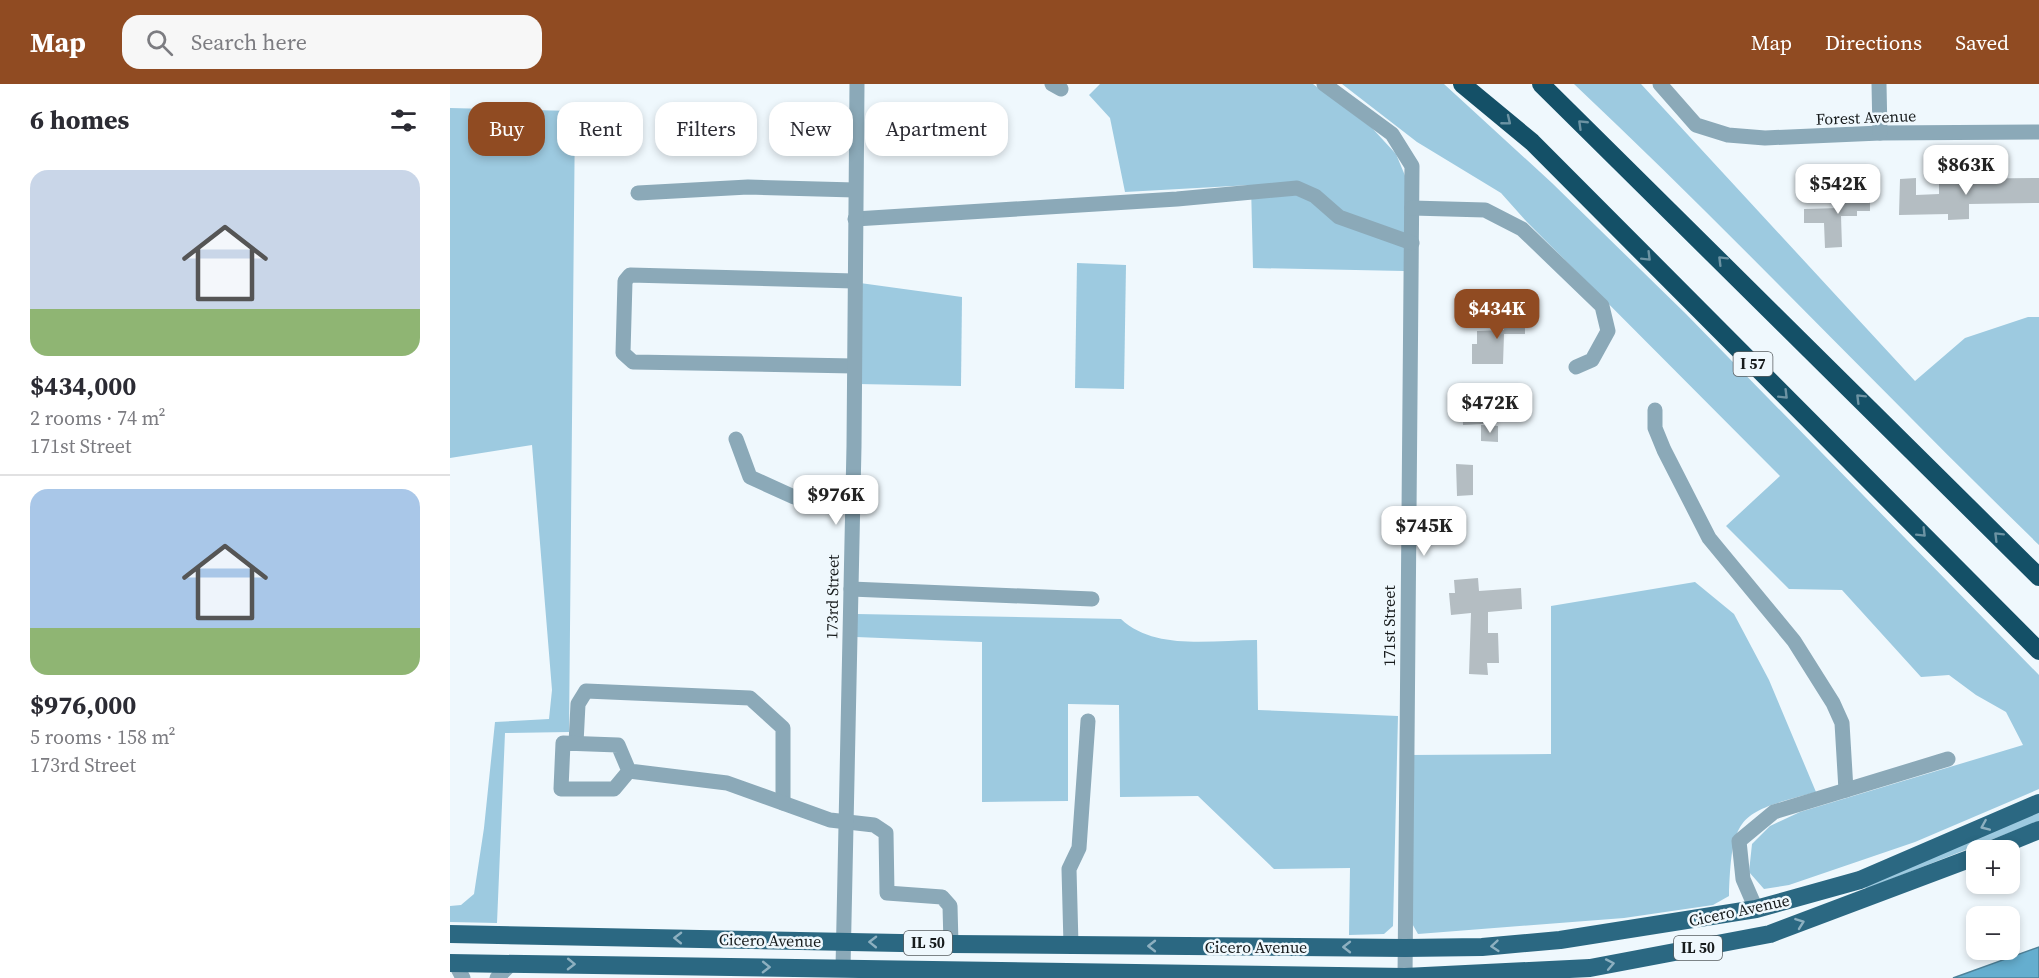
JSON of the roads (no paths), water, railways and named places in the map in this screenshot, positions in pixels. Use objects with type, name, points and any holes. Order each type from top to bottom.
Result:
[{"type":"highway","name":"I 57","points":[[1462,84],[1540,150],[2039,651]]},
{"type":"highway","points":[[1541,84],[2039,577]]},
{"type":"main road","name":"Cicero Avenue","points":[[450,934],[951,944],[1482,947],[1560,940],[1756,909],[1860,880],[2039,803]]},
{"type":"main road","points":[[2014,840],[2039,830]]},
{"type":"main road","name":"Cicero Avenue","points":[[456,968],[512,963],[1405,978],[1590,968],[1770,934],[1966,860]]},
{"type":"main road","points":[[548,936],[548,964]]},
{"type":"street","name":"173rd Street","points":[[843,968],[844,821],[853,497],[857,84]]},
{"type":"street","name":"171st Street","points":[[1324,84],[1392,134],[1412,166],[1405,978]]},
{"type":"street","name":"Forest Avenue","points":[[1660,84],[1696,125],[1728,135],[1765,138],[1880,133],[2039,132]]},
{"type":"street","points":[[1879,84],[1880,133]]},
{"type":"street","points":[[638,193],[748,187],[855,190]]},
{"type":"street","points":[[855,219],[1177,199],[1297,188],[1315,196],[1339,217],[1412,243]]},
{"type":"street","points":[[1412,208],[1485,210],[1522,229],[1602,306],[1608,332],[1593,360],[1576,367]]},
{"type":"street","points":[[854,281],[630,275],[625,281],[623,352],[633,362],[854,366]]},
{"type":"street","points":[[1655,410],[1655,428],[1664,450],[1709,538],[1794,641],[1833,703],[1842,723],[1846,790]]},
{"type":"street","points":[[736,439],[750,477],[794,497],[853,497]]},
{"type":"street","points":[[851,589],[1092,599]]},
{"type":"street","points":[[576,743],[578,704],[586,691],[750,698],[783,728],[783,803]]},
{"type":"street","points":[[1071,945],[1069,869],[1079,848],[1088,721]]},
{"type":"street","points":[[563,742],[618,745],[629,771],[614,789],[561,789],[563,742]]},
{"type":"street","points":[[1756,909],[1743,879],[1739,842],[1774,812],[1948,759]]},
{"type":"street","points":[[629,771],[727,783],[830,819],[874,825],[886,833],[887,893],[942,897],[950,906],[951,944]]},
{"type":"street","points":[[497,978],[512,963]]}]
